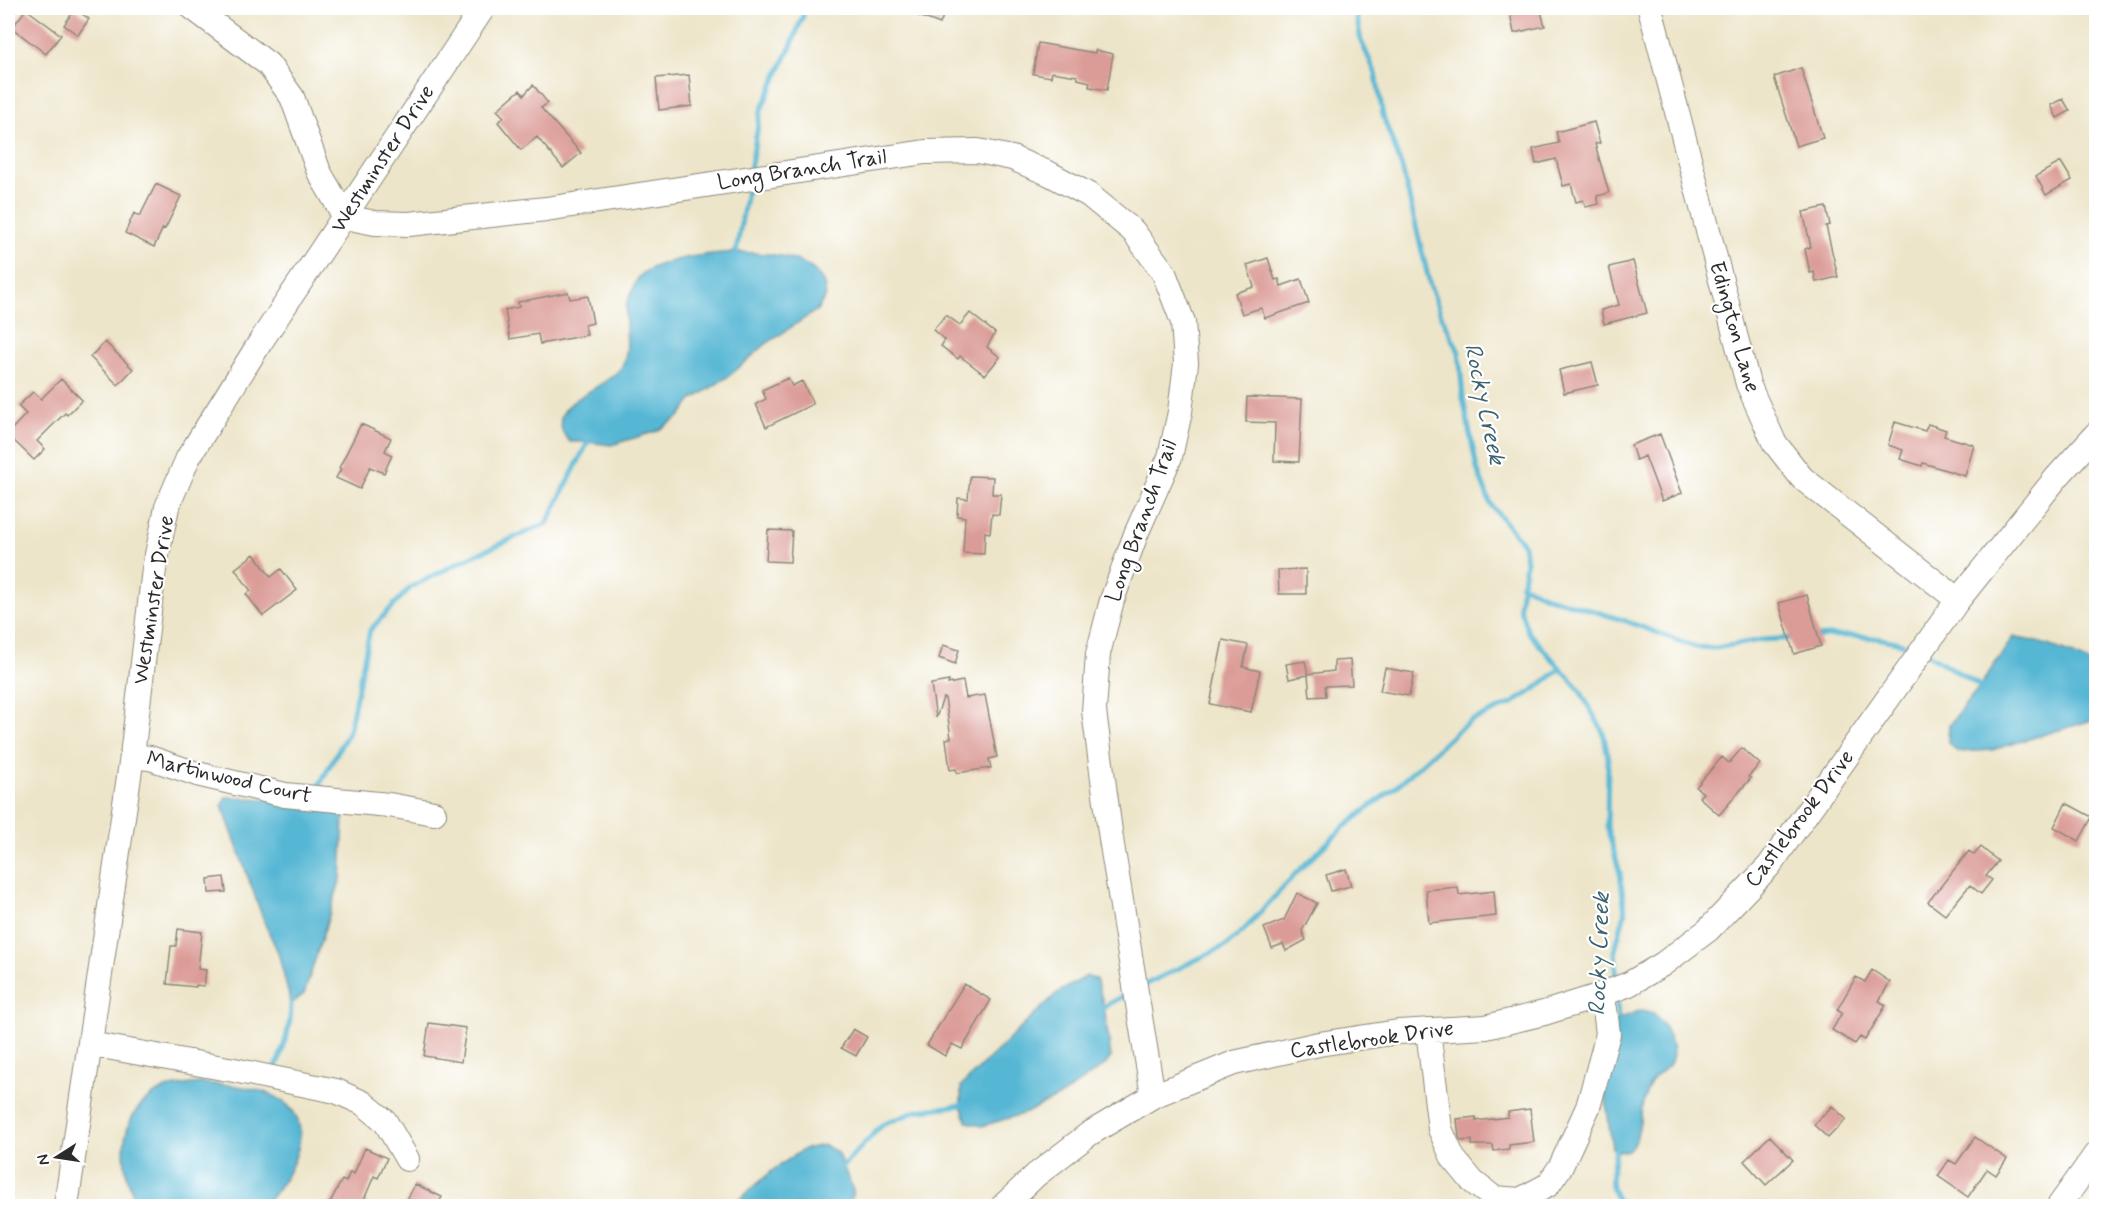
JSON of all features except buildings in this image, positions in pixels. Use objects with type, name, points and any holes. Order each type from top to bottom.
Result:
[{"type":"street","points":[[193,8],[268,64],[292,97],[320,172],[345,217]]},
{"type":"street","name":"Westminster Drive","points":[[66,1206],[132,756],[154,569],[167,507],[188,458],[261,341],[483,8]]},
{"type":"street","name":"Edington Lane","points":[[1650,8],[1748,384],[1774,441],[1802,478],[1958,600]]},
{"type":"street","name":"Long Branch Trail","points":[[345,217],[375,223],[409,224],[546,209],[925,152],[978,151],[1012,158],[1050,174],[1089,195],[1133,231],[1164,273],[1183,322],[1185,363],[1180,412],[1170,457],[1136,534],[1112,600],[1098,654],[1094,711],[1111,839],[1153,1096]]},
{"type":"street","name":"Castlebrook Drive","points":[[1004,1206],[1036,1175],[1089,1134],[1153,1096],[1234,1063],[1330,1042],[1398,1032],[1486,1027],[1600,996],[1629,984],[1662,964],[1708,930],[1769,866],[1958,600],[2057,477],[2097,434]]},
{"type":"street","name":"Martinwood Court","points":[[132,756],[150,758],[197,774],[285,795],[389,804],[434,813]]},
{"type":"street","points":[[1428,1030],[1440,1129],[1453,1158],[1473,1182],[1494,1198],[1520,1200],[1548,1185],[1561,1166],[1588,1107],[1608,1034],[1605,1009],[1600,996]]},
{"type":"street","points":[[90,1044],[336,1091],[363,1103],[385,1121],[407,1159]]},
{"type":"street","points":[[2059,1206],[2097,1154]]},
{"type":"water","points":[[736,252],[784,257],[807,265],[823,282],[826,296],[817,310],[766,344],[729,376],[692,400],[679,417],[657,431],[611,445],[570,442],[562,429],[561,418],[566,409],[611,377],[624,363],[627,348],[626,307],[639,277],[658,265],[671,261]]},
{"type":"water","points":[[2013,637],[2056,648],[2096,667],[2096,719],[1992,750],[1958,752],[1948,743],[1949,725],[1980,686]]},
{"type":"water","points":[[226,797],[301,801],[337,807],[344,816],[341,878],[304,994],[291,1004],[278,952],[265,924],[222,805]]},
{"type":"water","points":[[1087,976],[1096,979],[1104,1006],[1111,1057],[1106,1064],[1062,1095],[1026,1113],[982,1126],[967,1122],[961,1105],[961,1086],[1057,993]]},
{"type":"water","points":[[1642,1010],[1654,1014],[1659,1019],[1673,1050],[1669,1065],[1653,1079],[1649,1086],[1636,1139],[1627,1150],[1620,1151],[1612,1148],[1604,1084],[1613,1021]]},
{"type":"water","points":[[200,1083],[239,1086],[267,1093],[290,1108],[298,1121],[300,1136],[291,1166],[264,1206],[137,1206],[128,1180],[125,1161],[124,1147],[130,1121],[146,1100],[158,1093],[172,1087]]},
{"type":"water","points":[[824,1145],[837,1152],[843,1166],[853,1190],[850,1206],[732,1206],[773,1170],[804,1149]]},
{"type":"waterway","points":[[750,170],[761,110],[806,8]]},
{"type":"waterway","name":"Rocky Creek","points":[[1355,8],[1361,41],[1376,74],[1383,116],[1402,168],[1430,285],[1441,315],[1459,352],[1463,398],[1477,469],[1491,505],[1524,545],[1526,562],[1519,606],[1528,632],[1579,689],[1603,732],[1608,757],[1607,827],[1620,873],[1625,912],[1615,950],[1617,981]]},
{"type":"waterway","points":[[736,252],[748,185]]},
{"type":"waterway","points":[[316,791],[349,731],[370,630],[411,587],[464,560],[547,523],[588,442]]},
{"type":"waterway","points":[[1521,585],[1548,597],[1626,621],[1695,647],[1716,648],[1761,640],[1795,638]]},
{"type":"waterway","points":[[1814,637],[1866,637],[1893,641],[1917,649]]},
{"type":"waterway","points":[[1928,654],[1984,687]]},
{"type":"waterway","points":[[1140,987],[1227,945],[1345,826],[1397,786],[1457,731],[1471,721],[1513,703],[1560,669]]},
{"type":"waterway","points":[[1098,1010],[1129,993]]},
{"type":"waterway","name":"Rocky Creek","points":[[1617,997],[1618,1023]]},
{"type":"waterway","points":[[274,1072],[286,1039],[291,1004]]},
{"type":"waterway","points":[[837,1168],[843,1166],[882,1125],[917,1111],[961,1105],[967,1100]]},
{"type":"waterway","name":"Rocky Creek","points":[[1616,1144],[1611,1183],[1616,1198],[1622,1206]]}]
